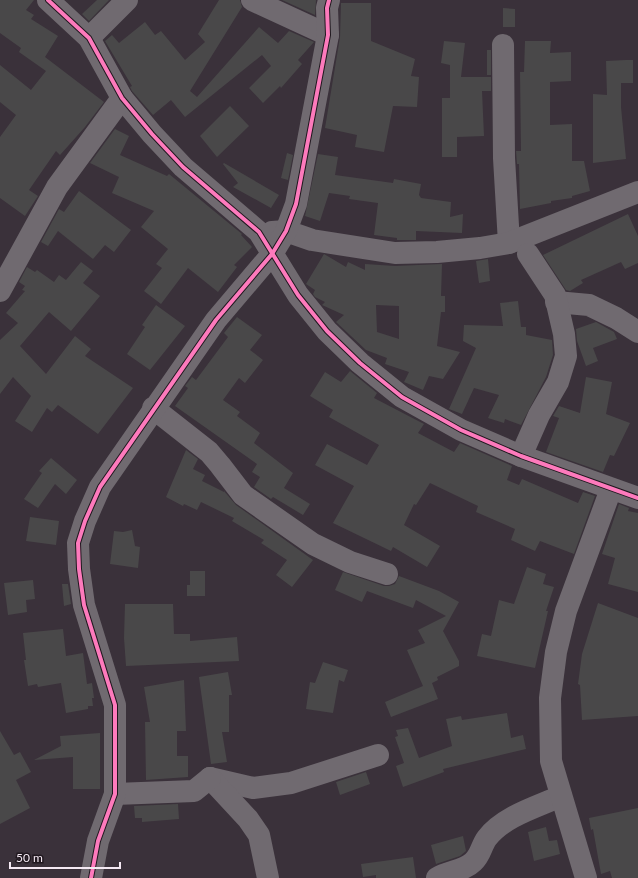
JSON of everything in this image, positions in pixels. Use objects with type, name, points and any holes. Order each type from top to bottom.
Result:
[{"type":"street","points":[[48,0],[89,38],[122,98],[183,167],[259,232],[298,295],[327,331],[372,373],[402,397],[461,430],[520,456],[638,498]]},
{"type":"street","points":[[89,38],[127,0]]},
{"type":"street","points":[[252,0],[328,36]]},
{"type":"street","points":[[90,878],[98,842],[115,794],[115,705],[84,605],[79,569],[78,544],[85,521],[100,487],[153,408],[216,320],[272,254],[286,231],[296,204],[328,36],[327,8],[329,0]]},
{"type":"street","points":[[503,45],[504,158],[518,249],[555,295],[564,334],[566,356],[558,382],[539,415],[520,456]]},
{"type":"street","points":[[0,291],[57,187],[122,98]]},
{"type":"street","points":[[259,232],[286,231],[312,240],[395,253],[518,249],[638,192]]},
{"type":"street","points":[[556,302],[588,305],[616,318],[638,332]]},
{"type":"street","points":[[153,408],[209,452],[238,490],[250,500],[313,544],[350,562],[388,574]]},
{"type":"street","points":[[586,878],[551,761],[549,737],[550,698],[556,652],[566,611],[611,489]]},
{"type":"street","points":[[210,778],[253,788],[291,783],[378,755]]},
{"type":"street","points":[[115,794],[194,791],[210,778]]},
{"type":"street","points":[[210,778],[248,819],[259,835],[268,878]]},
{"type":"street","points":[[437,878],[445,873],[466,867],[473,862],[480,854],[486,839],[507,821],[561,796]]},
{"type":"building","points":[[0,0],[34,0],[26,10],[34,15],[31,19],[58,36],[45,57],[104,102],[85,127],[60,155],[56,151],[29,190],[38,196],[25,216],[0,198],[0,137],[16,115],[0,102],[0,65],[31,90],[46,71],[19,52],[21,48],[0,33]]},
{"type":"building","points":[[97,0],[109,0],[89,21],[82,14]]},
{"type":"building","points":[[219,0],[240,0],[242,7],[190,91],[197,97],[259,27],[278,43],[289,31],[314,42],[298,60],[302,64],[281,88],[280,86],[263,103],[249,88],[271,66],[262,55],[185,117],[171,100],[153,115],[132,91],[130,87],[132,86],[105,41],[112,35],[119,43],[145,22],[155,35],[161,31],[185,60],[205,42],[198,34]]},
{"type":"building","points":[[282,0],[316,0],[315,15]]},
{"type":"building","points":[[341,3],[371,3],[371,41],[415,59],[411,76],[419,77],[417,107],[393,106],[384,152],[355,147],[357,135],[325,128],[340,37]]},
{"type":"building","points":[[503,8],[515,9],[515,27],[503,27]]},
{"type":"building","points":[[444,41],[465,43],[461,77],[491,77],[491,91],[482,91],[484,136],[457,137],[457,157],[442,157],[442,98],[450,98],[450,65],[441,63]]},
{"type":"building","points":[[525,41],[551,41],[550,53],[571,52],[571,81],[550,82],[550,125],[572,124],[572,161],[584,161],[590,191],[572,196],[572,198],[551,201],[551,203],[520,209],[519,164],[517,164],[516,151],[521,151],[520,72],[524,72]]},
{"type":"building","points":[[487,50],[491,50],[491,75],[487,75]]},
{"type":"building","points":[[633,60],[633,83],[621,83],[621,107],[626,159],[593,163],[593,94],[607,95],[606,61]]},
{"type":"building","points":[[230,106],[249,126],[217,157],[200,136]]},
{"type":"building","points":[[115,129],[129,136],[120,155],[167,176],[169,174],[242,234],[241,235],[252,247],[234,265],[237,267],[218,292],[188,268],[161,304],[144,291],[162,268],[156,264],[168,249],[141,227],[154,211],[112,193],[119,177],[90,163]]},
{"type":"building","points":[[287,153],[293,155],[288,180],[281,178]]},
{"type":"building","points":[[318,154],[338,157],[335,175],[393,183],[394,179],[421,184],[419,195],[421,198],[451,202],[450,217],[463,214],[462,233],[416,231],[416,240],[397,240],[397,238],[374,235],[378,203],[349,199],[350,196],[329,193],[320,221],[305,216]]},
{"type":"building","points":[[224,163],[279,195],[271,208],[233,187],[238,183],[223,164]]},
{"type":"building","points":[[79,191],[131,230],[114,252],[105,245],[93,259],[58,231],[48,246],[41,242],[59,209],[64,212]]},
{"type":"building","points":[[628,214],[638,236],[638,263],[625,269],[621,262],[581,280],[583,283],[570,291],[566,290],[543,255]]},
{"type":"building","points":[[324,254],[346,267],[348,262],[365,270],[365,264],[395,266],[442,264],[441,296],[445,296],[445,312],[441,312],[437,346],[460,352],[443,379],[429,376],[423,390],[404,382],[409,372],[385,364],[387,358],[366,350],[336,322],[344,315],[322,305],[325,302],[315,297],[313,294],[315,290],[306,284]],"holes":[[[376,305],[399,306],[399,339],[377,332]]]},
{"type":"building","points":[[488,259],[490,281],[479,283],[476,261]]},
{"type":"building","points":[[81,262],[93,271],[83,283],[100,296],[71,331],[49,312],[20,346],[46,374],[75,336],[91,349],[85,356],[133,388],[98,434],[58,405],[52,412],[47,408],[32,432],[15,421],[31,396],[13,377],[0,394],[0,340],[18,323],[6,313],[25,291],[22,290],[25,286],[19,282],[27,267],[35,272],[37,270],[54,282],[59,275],[66,280]]},
{"type":"building","points":[[518,301],[521,327],[526,327],[526,335],[552,340],[553,355],[546,377],[521,425],[505,419],[504,423],[488,418],[499,395],[474,388],[462,414],[449,409],[476,348],[463,341],[464,325],[503,326],[500,303]]},
{"type":"building","points":[[156,305],[185,326],[150,370],[127,354],[145,327],[142,325]]},
{"type":"building","points":[[237,317],[262,335],[250,350],[263,360],[245,383],[239,378],[223,400],[240,412],[237,416],[260,433],[254,443],[293,473],[284,488],[310,504],[303,515],[273,497],[271,499],[254,487],[260,477],[252,472],[257,464],[175,406],[188,388],[185,386],[192,377],[196,380],[228,337],[224,333]]},
{"type":"building","points":[[596,322],[614,332],[617,339],[593,348],[598,361],[586,366],[577,341],[576,329]]},
{"type":"building","points":[[350,371],[377,393],[374,398],[424,424],[418,433],[454,452],[460,443],[512,466],[507,480],[519,485],[522,479],[578,503],[583,492],[595,496],[574,554],[540,541],[535,551],[511,540],[515,529],[476,512],[478,506],[430,483],[416,505],[414,504],[404,525],[440,546],[427,567],[393,547],[391,551],[333,523],[354,486],[315,465],[327,444],[367,465],[379,445],[329,417],[333,410],[310,396],[325,372],[341,382]]},
{"type":"building","points":[[586,377],[612,382],[606,414],[630,423],[614,456],[610,455],[603,472],[546,452],[559,418],[553,416],[559,406],[580,413]]},
{"type":"building","points":[[186,450],[198,459],[193,469],[205,475],[202,481],[224,491],[236,505],[313,560],[292,587],[276,575],[287,560],[261,543],[264,540],[232,521],[234,518],[201,502],[197,510],[184,504],[183,506],[166,497]]},
{"type":"building","points":[[51,458],[77,480],[66,494],[55,484],[38,508],[24,499],[42,473],[39,471]]},
{"type":"building","points":[[619,504],[629,508],[628,511],[638,513],[638,592],[608,584],[615,558],[602,554]]},
{"type":"building","points":[[30,517],[59,521],[56,545],[26,541]]},
{"type":"building","points":[[132,530],[135,546],[140,547],[138,568],[110,564],[114,531],[123,532]]},
{"type":"building","points":[[527,567],[546,574],[543,584],[554,587],[546,611],[548,611],[535,668],[477,656],[482,634],[491,636],[499,600],[514,604]]},
{"type":"building","points":[[190,571],[205,571],[205,596],[187,596],[187,585],[190,585]]},
{"type":"building","points":[[343,572],[384,586],[395,584],[399,576],[439,591],[459,602],[443,631],[459,661],[459,666],[437,677],[438,680],[432,683],[438,699],[391,717],[385,702],[423,686],[407,650],[425,643],[418,630],[446,616],[416,600],[413,608],[367,591],[362,602],[335,590]]},
{"type":"building","points":[[33,580],[35,599],[26,600],[27,612],[8,615],[4,583]]},
{"type":"building","points":[[62,584],[68,584],[71,604],[64,606]]},
{"type":"building","points":[[598,603],[638,618],[638,716],[582,720],[580,685],[578,684],[582,654]]},
{"type":"building","points":[[125,604],[173,604],[174,634],[190,634],[190,641],[237,637],[239,661],[126,666],[124,638]]},
{"type":"building","points":[[63,629],[66,656],[83,653],[87,684],[92,683],[94,698],[92,698],[93,706],[88,706],[88,709],[66,713],[61,683],[38,687],[37,684],[28,686],[24,660],[26,660],[23,633]]},
{"type":"building","points":[[323,662],[348,670],[344,682],[339,680],[333,713],[306,709],[310,682],[315,683]]},
{"type":"building","points":[[228,672],[232,695],[229,695],[229,732],[222,732],[227,762],[211,764],[199,677]]},
{"type":"building","points":[[184,680],[186,731],[177,731],[177,756],[188,756],[188,777],[146,780],[145,722],[150,722],[144,687]]},
{"type":"building","points":[[507,713],[511,738],[523,735],[526,749],[443,769],[444,772],[403,787],[396,766],[404,763],[395,737],[398,736],[396,730],[408,728],[419,758],[452,746],[446,719],[461,716],[462,720]]},
{"type":"building","points":[[0,731],[14,755],[20,752],[31,772],[16,780],[30,808],[0,824]]},
{"type":"building","points":[[100,733],[100,789],[73,789],[73,757],[34,760],[61,746],[60,736]]},
{"type":"building","points":[[366,772],[370,784],[340,795],[336,782]]},
{"type":"building","points":[[178,804],[179,819],[142,822],[142,818],[135,818],[134,806]]},
{"type":"building","points":[[638,808],[638,878],[612,878],[610,871],[601,874],[593,829],[591,830],[589,818]]},
{"type":"building","points":[[546,827],[549,841],[557,840],[560,854],[534,861],[528,832]]},
{"type":"building","points":[[463,836],[466,851],[460,856],[436,864],[431,845]]},
{"type":"building","points":[[413,857],[416,878],[376,878],[376,875],[363,877],[361,864]]},
{"type":"cycle path","points":[[48,0],[89,38],[122,98],[152,134],[183,167],[259,232],[298,295],[327,331],[360,363],[402,397],[461,430],[521,456],[638,498]]},
{"type":"cycle path","points":[[91,878],[98,841],[115,794],[115,705],[84,605],[79,569],[78,543],[85,521],[100,487],[216,320],[272,254],[286,231],[296,204],[328,35],[327,8],[329,0]]}]
